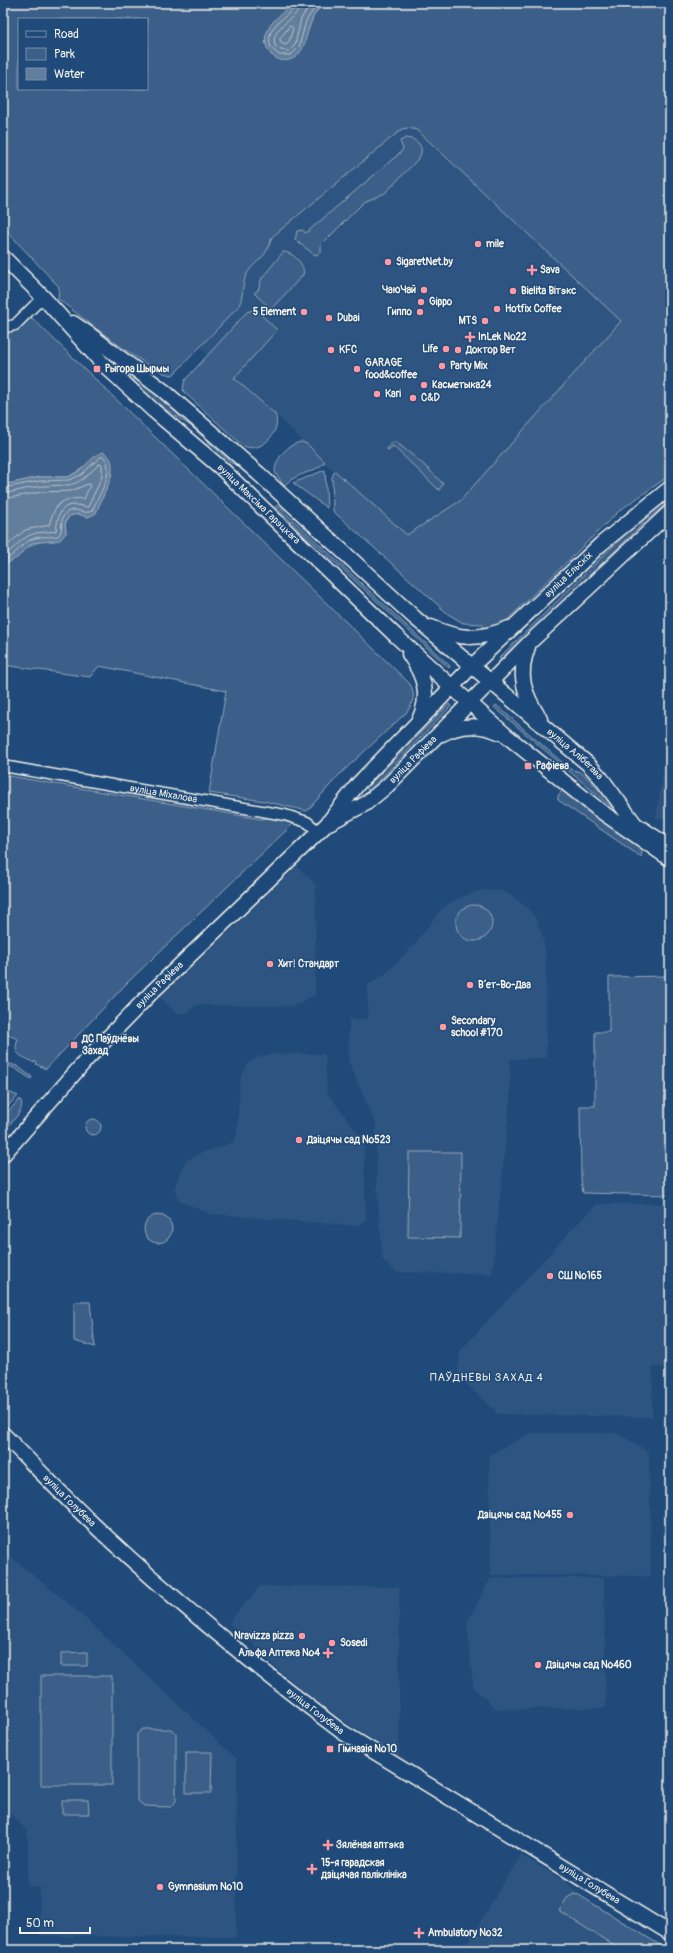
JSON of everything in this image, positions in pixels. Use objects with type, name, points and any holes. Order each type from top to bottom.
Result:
[{"type":"main road","name":"вуліца Максіма Гарэцкага","points":[[3,257],[58,313],[102,363],[154,412],[204,453],[396,636],[461,695]]},
{"type":"main road","name":"вуліца Максіма Гарэцкага","points":[[58,313],[89,334],[164,392],[259,474],[415,618],[472,666]]},
{"type":"main road","points":[[244,490],[259,474]]},
{"type":"main road","name":"вуліца Ельскіх","points":[[472,666],[601,544],[670,488]]},
{"type":"main road","points":[[491,682],[529,643],[670,512]]},
{"type":"main road","points":[[415,618],[442,632],[469,638],[496,633],[512,627]]},
{"type":"main road","points":[[396,636],[423,677],[425,687],[424,711],[416,725]]},
{"type":"main road","points":[[529,643],[522,667],[524,687],[527,697],[546,729]]},
{"type":"main road","name":"вуліца Алібегава","points":[[472,666],[588,764],[601,778],[635,824],[670,847]]},
{"type":"main road","name":"вуліца Рафіева","points":[[323,828],[374,797],[430,742],[461,695],[472,666]]},
{"type":"main road","name":"вуліца Рафіева","points":[[3,1155],[88,1058],[148,996],[323,828],[358,784],[416,725],[461,695],[491,682]]},
{"type":"main road","points":[[461,695],[508,737],[600,810],[670,859]]},
{"type":"main road","points":[[430,742],[451,730],[472,726],[488,728],[508,737]]},
{"type":"main road","name":"вуліца Голубева","points":[[3,1434],[74,1506],[147,1574],[302,1702],[342,1732],[670,1933]]},
{"type":"street","points":[[3,324],[6,327],[15,325],[42,297]]},
{"type":"street","name":"вуліца Міхалова","points":[[3,766],[293,816],[323,828]]},
{"type":"shaded area","points":[[408,128],[417,130],[621,321],[460,501],[407,535],[329,467],[275,414],[200,348],[241,303],[242,285],[245,276],[250,268],[267,251],[272,237],[402,129]]},
{"type":"shaded area","points":[[668,739],[670,739],[670,820],[656,818]]},
{"type":"shaded area","points":[[297,866],[316,885],[315,995],[293,1006],[196,1005],[186,1013],[176,1013],[160,997]]},
{"type":"shaded area","points":[[481,890],[502,891],[512,896],[527,907],[537,920],[544,942],[546,962],[546,1058],[510,1059],[510,1100],[492,1274],[396,1272],[383,1260],[382,1255],[377,1185],[376,1124],[349,1063],[349,1019],[368,1019],[368,985],[385,974],[414,945],[442,908],[457,899]]},
{"type":"shaded area","name":"Дзіцячы сад №523","points":[[274,1054],[325,1054],[327,1092],[363,1140],[366,1219],[359,1226],[210,1214],[178,1200],[174,1188],[186,1161],[198,1154],[229,1144],[235,1140],[238,1125],[240,1078],[248,1064],[259,1057]]},
{"type":"shaded area","points":[[597,1204],[670,1204],[670,1367],[653,1367],[652,1417],[498,1414],[458,1376],[460,1351]]},
{"type":"shaded area","name":"Дзіцячы сад №455","points":[[531,1433],[617,1433],[649,1452],[651,1576],[491,1575],[489,1455]]},
{"type":"shaded area","points":[[3,1551],[72,1606],[237,1759],[236,1937],[40,1936],[40,1887],[28,1886],[28,1832],[3,1806]]},
{"type":"shaded area","name":"Дзіцячы сад №460","points":[[491,1578],[604,1578],[606,1708],[496,1709],[473,1687],[467,1622]]},
{"type":"shaded area","points":[[260,1586],[399,1587],[399,1757],[348,1724],[308,1695],[228,1623]]},
{"type":"shaded area","points":[[521,1855],[566,1882],[579,1895],[668,1950],[465,1950],[465,1947]]},
{"type":"green space","points":[[3,3],[294,3],[282,13],[265,43],[272,56],[308,31],[314,14],[325,3],[670,3],[670,475],[619,511],[504,623],[484,629],[482,624],[463,623],[448,614],[333,511],[332,477],[335,471],[407,535],[460,501],[621,321],[417,130],[408,128],[402,129],[272,237],[266,252],[250,269],[246,276],[238,307],[173,375],[164,373],[150,366],[98,330],[58,299],[59,287],[3,227]]},
{"type":"green space","points":[[406,138],[414,140],[421,147],[421,154],[419,158],[385,193],[364,202],[321,245],[321,253],[315,255],[295,240],[297,231],[302,230],[306,233],[401,152],[403,149],[400,141]]},
{"type":"green space","points":[[283,252],[291,254],[301,263],[303,267],[303,275],[271,309],[254,293],[258,290],[262,278]]},
{"type":"green space","points":[[253,310],[257,311],[277,330],[234,378],[275,414],[277,421],[273,435],[268,440],[262,445],[249,448],[242,445],[184,392],[183,389],[185,380],[247,312]]},
{"type":"green space","points":[[31,317],[410,684],[413,692],[413,699],[407,712],[339,775],[307,811],[264,801],[209,793],[226,691],[99,666],[90,677],[3,665],[3,565],[11,561],[31,545],[45,541],[55,541],[66,533],[65,524],[69,516],[78,514],[88,517],[96,513],[112,474],[111,462],[83,468],[68,477],[40,477],[3,485],[3,338]]},
{"type":"green space","points":[[106,355],[171,403],[233,459],[234,463],[232,464],[192,427],[158,404]]},
{"type":"green space","points":[[302,442],[307,444],[325,462],[316,469],[294,478],[284,486],[275,472],[277,462],[283,452],[292,445]]},
{"type":"green space","points":[[393,442],[396,442],[438,478],[443,484],[439,490],[393,446],[388,450],[387,449]]},
{"type":"green space","points":[[325,470],[327,508],[293,483]]},
{"type":"green space","points":[[670,494],[670,501],[646,521],[502,660],[499,658],[643,517]]},
{"type":"green space","points":[[277,505],[450,666],[449,668],[275,507]]},
{"type":"green space","points":[[449,704],[451,706],[370,790],[367,790],[367,787]]},
{"type":"green space","points":[[496,705],[570,769],[580,772],[589,779],[622,816],[494,707]]},
{"type":"green space","points":[[3,775],[261,819],[272,817],[295,822],[127,983],[46,1069],[36,1064],[37,1063],[35,1061],[34,1063],[18,1054],[16,1045],[18,1039],[3,1033]]},
{"type":"green space","points":[[562,790],[639,845],[642,852],[641,857],[558,800],[558,796]]},
{"type":"green space","points":[[478,905],[487,910],[491,916],[491,930],[487,936],[478,941],[470,941],[461,936],[457,930],[456,919],[461,910],[467,906]]},
{"type":"green space","points":[[670,976],[670,1195],[583,1193],[581,1179],[580,1106],[595,1106],[595,1032],[609,1032],[609,977]]},
{"type":"green space","points":[[3,1062],[17,1066],[32,1077],[31,1079],[14,1068],[3,1064]]},
{"type":"green space","points":[[8,1092],[18,1096],[3,1111],[3,1094]]},
{"type":"green space","points":[[20,1099],[22,1103],[20,1112],[3,1131],[3,1117]]},
{"type":"green space","points":[[90,1119],[96,1119],[101,1124],[99,1133],[96,1135],[90,1135],[85,1130],[85,1124]]},
{"type":"green space","points":[[409,1152],[461,1152],[460,1238],[408,1237]]},
{"type":"green space","points":[[158,1215],[168,1219],[172,1229],[168,1239],[158,1243],[148,1239],[144,1229],[148,1219]]},
{"type":"green space","points":[[74,1302],[90,1302],[95,1347],[74,1341]]},
{"type":"green space","points":[[87,1652],[87,1666],[61,1666],[61,1653]]},
{"type":"green space","points":[[41,1676],[112,1676],[112,1785],[41,1785]]},
{"type":"green space","points":[[143,1729],[171,1729],[176,1734],[176,1801],[171,1807],[144,1806],[137,1800],[137,1734]]},
{"type":"green space","points":[[186,1752],[212,1752],[211,1793],[186,1793]]},
{"type":"green space","points":[[62,1800],[88,1800],[89,1814],[62,1814]]},
{"type":"green space","points":[[574,1894],[579,1895],[668,1950],[621,1950],[559,1911],[567,1898]]},
{"type":"water","points":[[294,3],[325,3],[313,17],[303,47],[299,53],[294,58],[288,60],[277,59],[269,52],[265,41],[266,35],[274,21]]},
{"type":"water","points":[[103,452],[109,457],[112,464],[112,472],[110,481],[96,513],[88,517],[78,514],[69,516],[65,523],[66,533],[60,540],[32,543],[17,558],[3,565],[3,485],[40,477],[68,477],[78,472],[96,455]]},
{"type":"place","name":"mile","points":[[478,244]]},
{"type":"place","name":"SigaretNet.by","points":[[388,262]]},
{"type":"place","name":"Sava","points":[[532,270]]},
{"type":"place","name":"ЧаюЧай","points":[[424,290]]},
{"type":"place","name":"Bielita Вітэкс","points":[[513,291]]},
{"type":"place","name":"Gippo","points":[[421,302]]},
{"type":"place","name":"Hotfix Coffee","points":[[497,309]]},
{"type":"place","name":"5 Element","points":[[304,312]]},
{"type":"place","name":"Гиппо","points":[[420,312]]},
{"type":"place","name":"Dubai","points":[[329,318]]},
{"type":"place","name":"MTS","points":[[485,321]]},
{"type":"place","name":"InLek №22","points":[[470,337]]},
{"type":"place","name":"Life","points":[[446,349]]},
{"type":"place","name":"KFC","points":[[331,350]]},
{"type":"place","name":"Доктор Вет","points":[[458,350]]},
{"type":"place","name":"Party Mix","points":[[442,366]]},
{"type":"place","name":"Рыгора Шырмы","points":[[97,369]]},
{"type":"place","name":"GARAGE food&coffee","points":[[357,369]]},
{"type":"place","name":"Касметыка24","points":[[424,385]]},
{"type":"place","name":"Kari","points":[[377,394]]},
{"type":"place","name":"C&D","points":[[413,398]]},
{"type":"place","name":"Рафіева","points":[[528,766]]},
{"type":"place","name":"Хит! Стандарт","points":[[270,964]]},
{"type":"place","name":"Вʼет-Во-Даа","points":[[470,985]]},
{"type":"place","name":"Secondary school #170","points":[[443,1027]]},
{"type":"place","name":"ДС Паўднёвы Захад","points":[[74,1045]]},
{"type":"place","name":"Дзіцячы сад №523","points":[[299,1140]]},
{"type":"place","name":"СШ №165","points":[[550,1276]]},
{"type":"place","name":"Дзіцячы сад №455","points":[[570,1515]]},
{"type":"place","name":"Nravizza pizza","points":[[302,1636]]},
{"type":"place","name":"Sosedi","points":[[332,1643]]},
{"type":"place","name":"Альфа Аптека №4","points":[[328,1653]]},
{"type":"place","name":"Дзіцячы сад №460","points":[[538,1665]]},
{"type":"place","name":"Гімназія №10","points":[[330,1749]]},
{"type":"place","name":"Зялёная аптэка","points":[[328,1845]]},
{"type":"place","name":"15-я гарадская дзіцячая паліклініка","points":[[312,1869]]},
{"type":"place","name":"Gymnasium №10","points":[[160,1887]]},
{"type":"place","name":"Ambulatory №32","points":[[419,1933]]},
{"type":"district","name":"ПАЎДНЁВЫ ЗАХАД 4","points":[[487,1377]]}]
